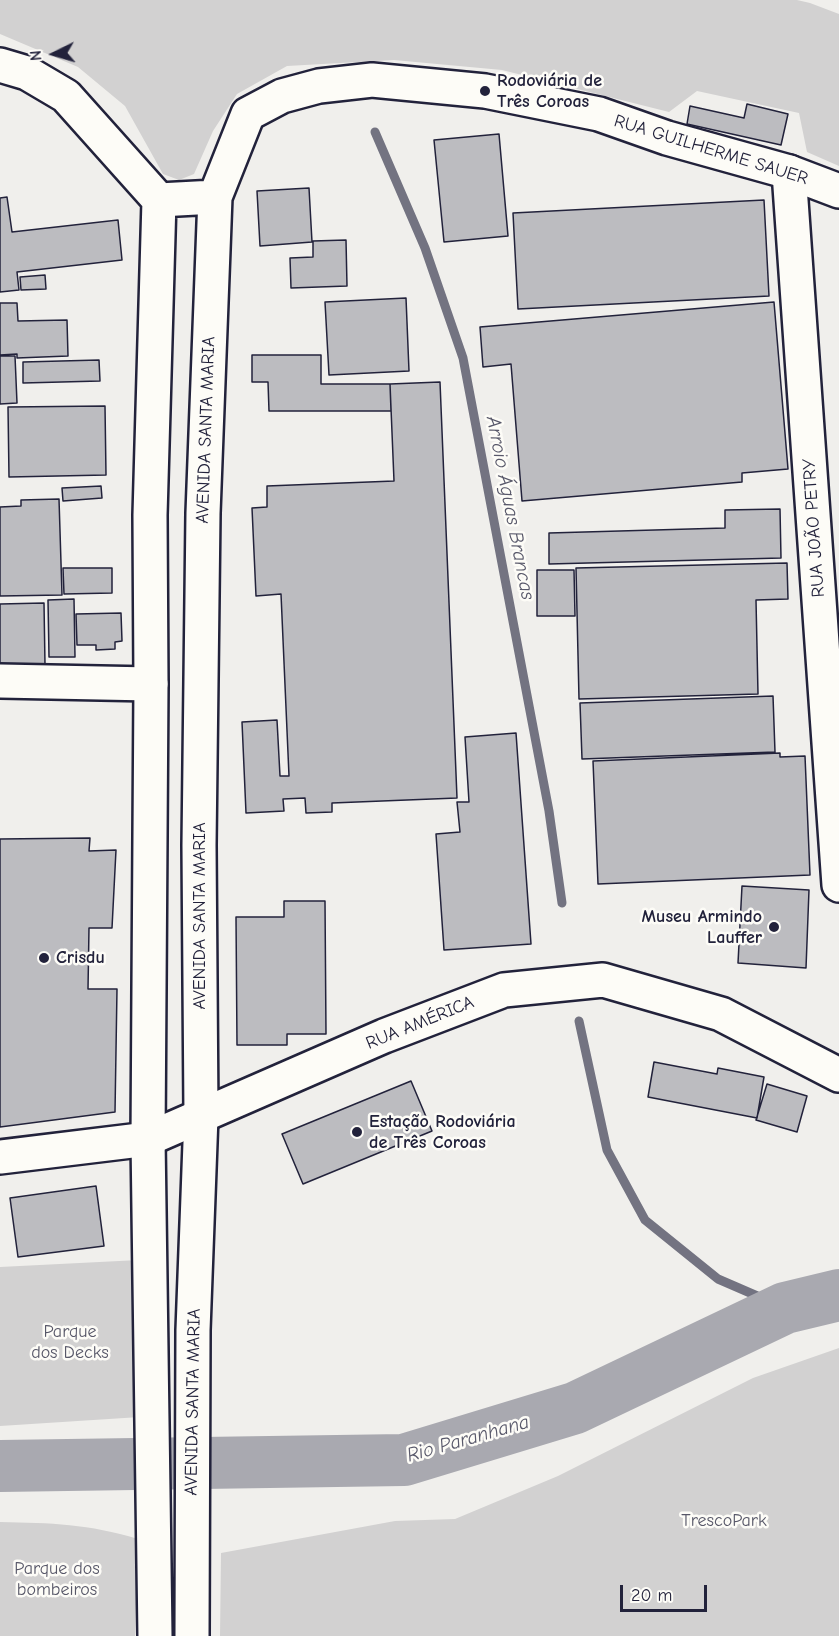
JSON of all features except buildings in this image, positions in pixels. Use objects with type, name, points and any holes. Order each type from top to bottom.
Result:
[{"type":"main road","points":[[0,65],[27,73],[66,96],[159,200],[150,515],[148,1139],[155,1633]]},
{"type":"main road","name":"RUA GUILHERME SAUER","points":[[215,197],[248,114],[282,96],[310,88],[372,80],[485,91],[599,114],[667,138],[789,172],[839,191]]},
{"type":"main road","name":"RUA JOÃO PETRY","points":[[789,172],[839,885]]},
{"type":"main road","points":[[159,200],[215,197]]},
{"type":"main road","name":"AVENIDA SANTA MARIA","points":[[192,1634],[193,1330],[201,1116],[199,845],[203,513],[215,197]]},
{"type":"main road","points":[[150,515],[203,513]]},
{"type":"main road","points":[[0,681],[151,684]]},
{"type":"main road","points":[[150,846],[199,845]]},
{"type":"main road","name":"RUA AMÉRICA","points":[[0,1157],[148,1139],[384,1036],[504,990],[603,980],[721,1014],[839,1075]]},
{"type":"green space","points":[[0,0],[797,0],[839,14],[839,166],[807,152],[799,113],[697,91],[669,112],[502,70],[394,60],[287,66],[237,94],[213,131],[194,174],[179,180],[163,174],[125,106],[78,67],[0,34]]},
{"type":"green space","name":"Parque dos Decks","points":[[139,1260],[140,1417],[0,1426],[0,1267]]},
{"type":"green space","name":"TrescoPark","points":[[839,1348],[839,1636],[220,1636],[221,1553],[395,1521],[455,1519],[558,1476],[753,1378]]},
{"type":"green space","name":"Parque dos bombeiros","points":[[0,1522],[70,1525],[138,1539],[135,1636],[0,1636]]},
{"type":"waterway","name":"Arroio Águas Brancas","points":[[375,132],[425,248],[463,358],[549,811],[562,903]]},
{"type":"waterway","name":"Arroio Águas Brancas","points":[[579,1021],[607,1150],[645,1220],[718,1279],[785,1308]]},
{"type":"waterway","name":"Rio Paranhana","points":[[0,1466],[404,1460],[575,1408],[785,1308],[839,1295]]},
{"type":"place","name":"Rodoviária de Três Coroas","points":[[485,91]]},
{"type":"place","name":"Museu Armindo Lauffer","points":[[774,927]]},
{"type":"place","name":"Crisdu","points":[[44,958]]},
{"type":"place","name":"Estação Rodoviária de Três Coroas","points":[[357,1132]]}]
